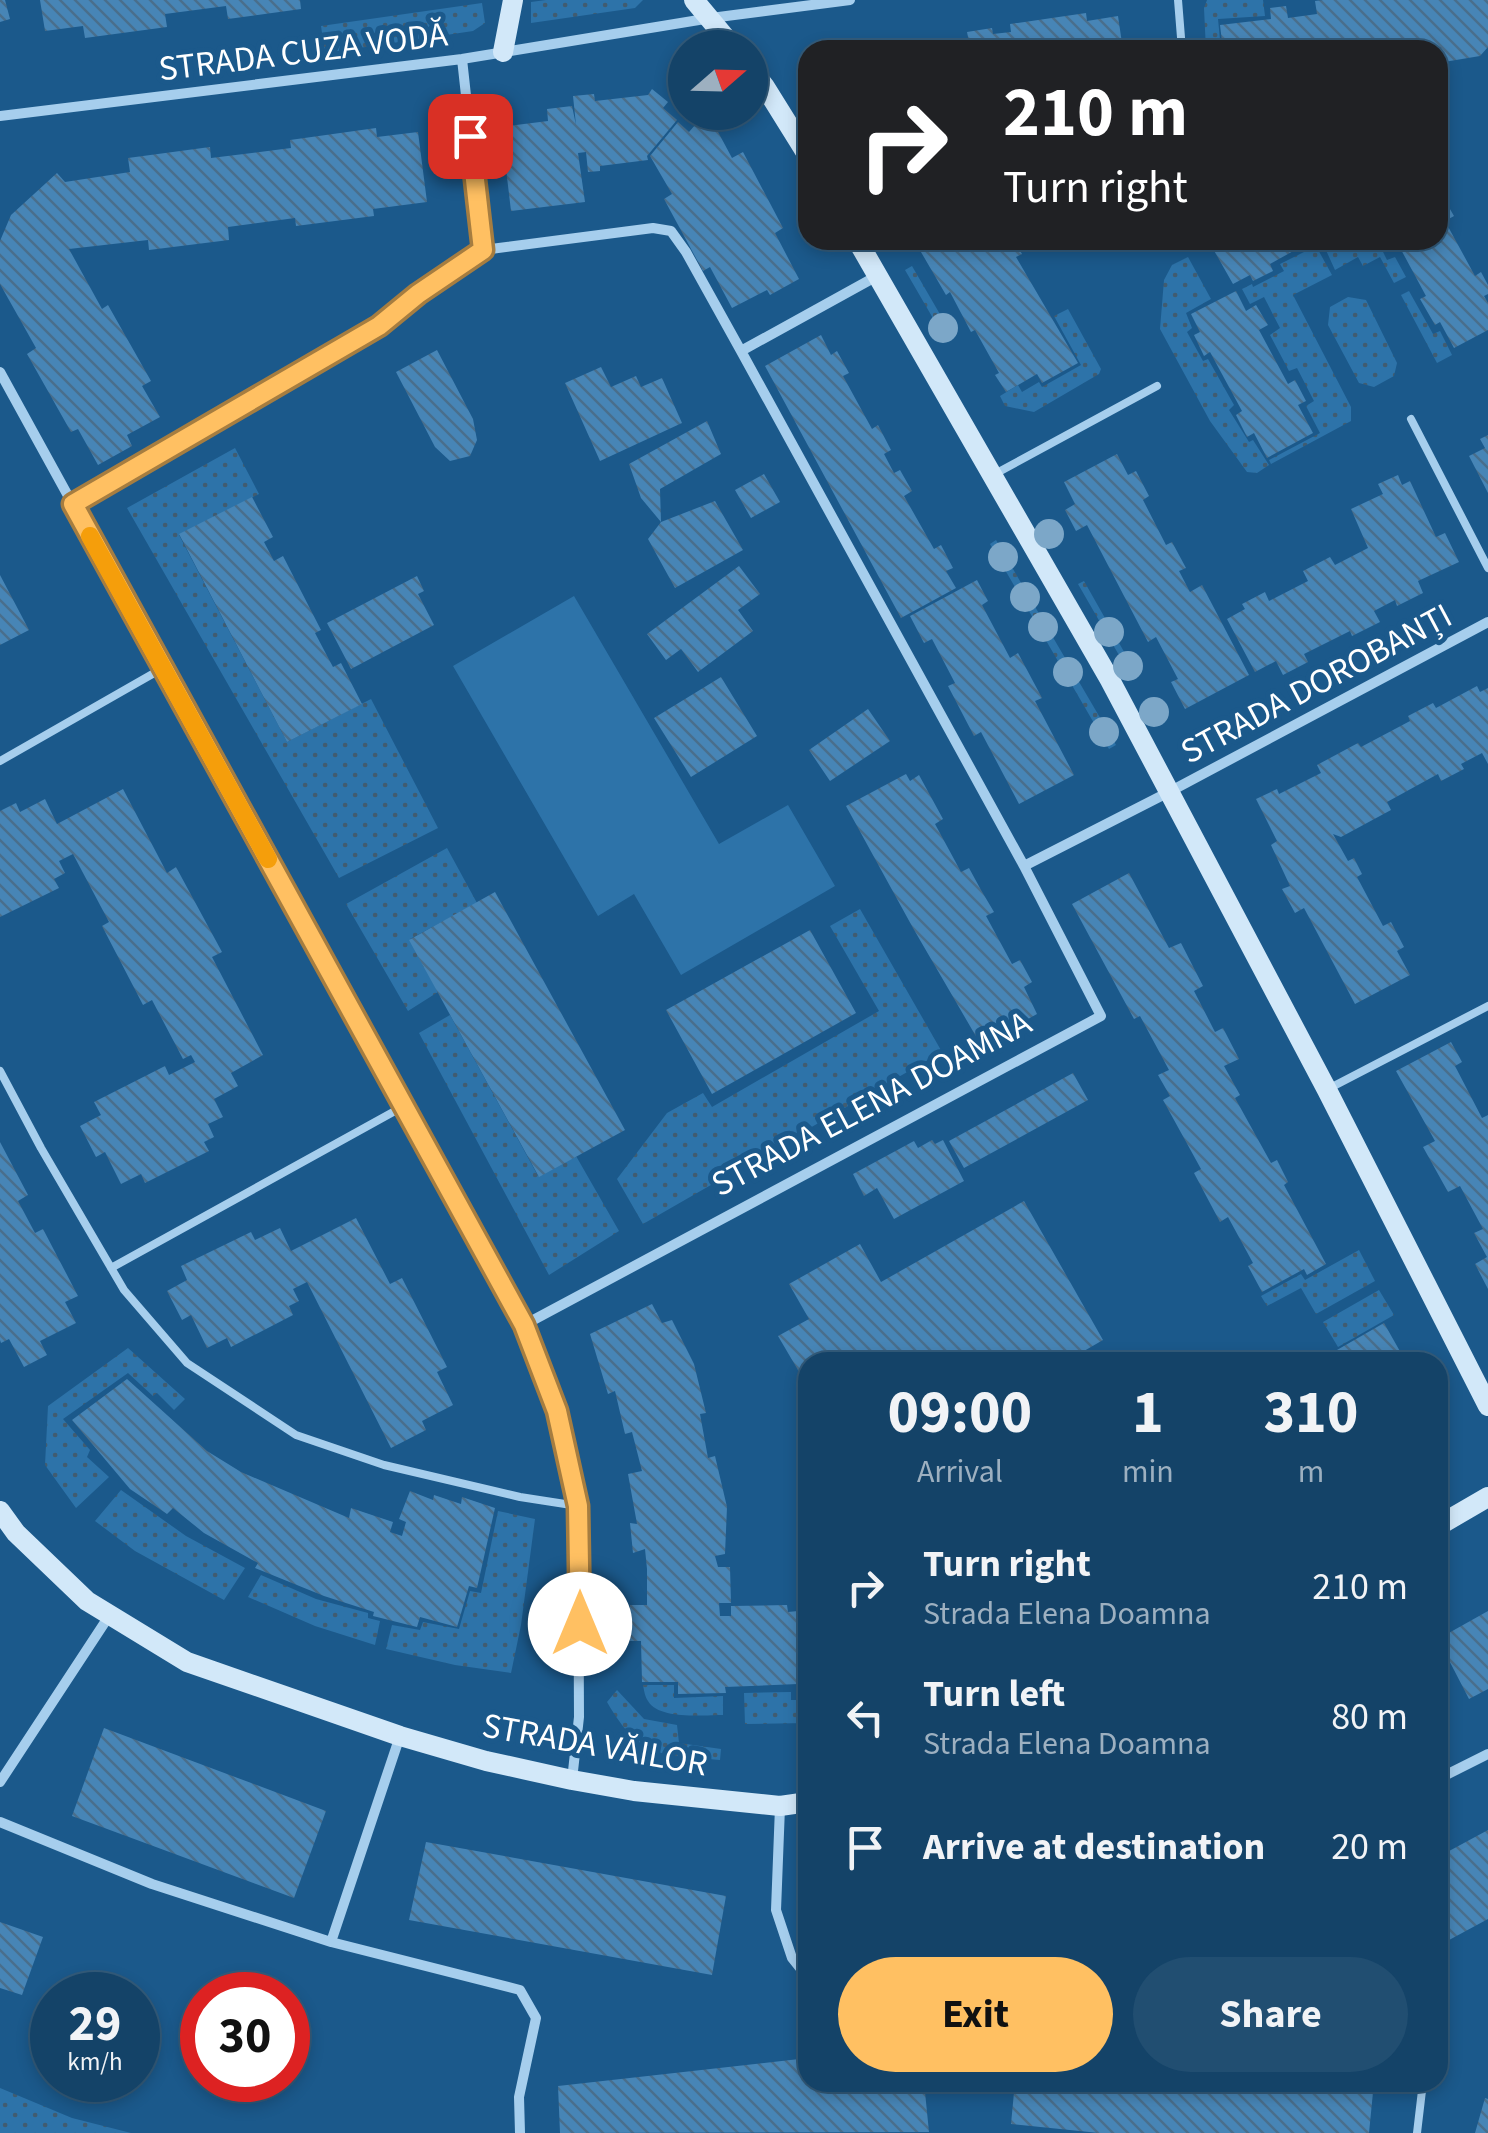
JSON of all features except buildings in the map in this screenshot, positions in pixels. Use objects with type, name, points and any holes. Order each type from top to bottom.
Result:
[{"type":"street","points":[[503,52],[513,0]]},
{"type":"street","points":[[694,0],[721,30]]},
{"type":"street","name":"STRADA CUZA VODĂ","points":[[0,116],[462,59],[850,0]]},
{"type":"street","points":[[462,59],[483,250]]},
{"type":"street","points":[[768,92],[798,140]]},
{"type":"street","name":"STRADA ELENA DOAMNA","points":[[73,504],[379,326],[483,250],[653,228],[672,231],[1024,866],[1100,1016],[524,1325]]},
{"type":"street","points":[[864,250],[1110,680],[1327,1090],[1488,1406]]},
{"type":"street","points":[[741,351],[878,275]]},
{"type":"street","points":[[0,372],[524,1325],[557,1411],[578,1506],[579,1717],[572,1780]]},
{"type":"street","name":"STRADA DOROBANȚI","points":[[1169,792],[1488,622]]},
{"type":"street","points":[[1024,866],[1169,792]]},
{"type":"street","points":[[1448,1520],[1488,1497]]},
{"type":"street","name":"STRADA VĂILOR","points":[[0,1511],[16,1533],[87,1600],[187,1662],[400,1736],[572,1780],[634,1791],[780,1806],[798,1803]]},
{"type":"street","points":[[0,1782],[110,1615]]},
{"type":"street","points":[[331,1942],[400,1736]]},
{"type":"street","points":[[1448,1774],[1488,1754]]},
{"type":"street","points":[[780,1806],[776,1910],[798,1966]]},
{"type":"street","points":[[0,1822],[152,1884],[331,1942],[520,1990],[536,2018],[518,2097],[520,2133]]},
{"type":"lane","points":[[1178,0],[1181,40]]},
{"type":"lane","points":[[992,475],[1158,386]]},
{"type":"lane","points":[[1412,419],[1488,568]]},
{"type":"lane","points":[[0,761],[164,668]]},
{"type":"lane","points":[[1327,1090],[1488,1006]]},
{"type":"lane","points":[[0,1071],[40,1148],[124,1290],[187,1363],[296,1435],[384,1465],[520,1497],[578,1506]]},
{"type":"lane","points":[[111,1268],[404,1106]]},
{"type":"lane","points":[[1417,2133],[1421,2092]]},
{"type":"shaded area","points":[[643,0],[635,8],[531,23],[531,2]]},
{"type":"shaded area","points":[[1207,0],[1263,0],[1265,16],[1218,19],[1220,40],[1206,40]]},
{"type":"shaded area","points":[[482,3],[485,23],[473,31],[325,53],[321,26]]},
{"type":"shaded area","points":[[1308,250],[1318,250],[1332,275],[1293,295],[1351,407],[1351,421],[1271,464],[1269,460],[1320,433],[1306,406],[1314,401],[1297,368],[1289,371],[1270,335],[1280,328],[1264,297],[1250,304],[1242,289],[1284,271],[1280,264]]},
{"type":"shaded area","points":[[1326,250],[1382,250],[1387,260],[1395,257],[1406,277],[1394,283],[1380,257],[1363,266],[1358,257],[1335,270]]},
{"type":"shaded area","points":[[1188,257],[1211,299],[1186,313],[1192,328],[1187,332],[1203,361],[1208,359],[1234,405],[1229,410],[1269,465],[1257,473],[1247,472],[1210,421],[1160,329],[1164,280],[1172,265]]},
{"type":"shaded area","points":[[912,266],[952,335],[945,339],[905,270]]},
{"type":"shaded area","points":[[1409,291],[1433,334],[1440,331],[1452,355],[1437,363],[1401,295]]},
{"type":"shaded area","points":[[1348,297],[1366,300],[1397,363],[1394,376],[1374,387],[1359,383],[1328,325],[1330,307]]},
{"type":"shaded area","points":[[1068,309],[1101,369],[1099,374],[1034,412],[1005,406],[1000,396],[1018,385],[1022,392],[1039,382],[1042,387],[1081,365],[1054,316]]},
{"type":"shaded area","points":[[235,448],[259,494],[179,535],[287,742],[371,699],[438,828],[339,878],[127,508]]},
{"type":"shaded area","points":[[996,540],[1116,745],[1109,749],[990,544]]},
{"type":"shaded area","points":[[1084,581],[1136,673],[1131,676],[1078,584]]},
{"type":"shaded area","points":[[574,596],[719,844],[788,805],[835,886],[681,975],[634,894],[598,916],[453,666]]},
{"type":"shaded area","points":[[447,848],[477,903],[410,939],[438,992],[408,1011],[346,904]]},
{"type":"shaded area","points":[[860,909],[942,1052],[643,1224],[617,1179],[667,1113],[703,1093],[712,1107],[879,1011],[830,926]]},
{"type":"shaded area","points":[[450,1015],[538,1176],[576,1156],[619,1231],[549,1275],[419,1033]]},
{"type":"shaded area","points":[[1359,1250],[1375,1281],[1316,1314],[1301,1288],[1267,1306],[1261,1296],[1301,1274],[1305,1280]]},
{"type":"shaded area","points":[[1379,1290],[1394,1315],[1338,1347],[1323,1322]]},
{"type":"shaded area","points":[[128,1348],[185,1399],[174,1410],[128,1373],[63,1419],[90,1450],[87,1457],[109,1477],[76,1508],[45,1465],[48,1406]]},
{"type":"shaded area","points":[[121,1490],[186,1536],[245,1568],[224,1600],[135,1551],[95,1521]]},
{"type":"shaded area","points":[[498,1511],[535,1519],[511,1673],[386,1649],[392,1625],[420,1630],[423,1622],[459,1629],[470,1591],[481,1593]]},
{"type":"shaded area","points":[[261,1575],[316,1599],[368,1613],[368,1618],[380,1621],[375,1645],[315,1626],[248,1597]]},
{"type":"shaded area","points":[[643,1685],[674,1685],[674,1698],[723,1696],[723,1715],[662,1711],[648,1701]]},
{"type":"shaded area","points":[[617,1690],[644,1719],[677,1725],[679,1743],[721,1749],[720,1760],[666,1754],[641,1744],[607,1702]]},
{"type":"shaded area","points":[[791,1692],[791,1700],[798,1700],[798,1723],[745,1724],[744,1693]]},
{"type":"shaded area","points":[[0,2088],[72,2118],[131,2133],[0,2133]]},
{"type":"slow traffic","points":[[90,536],[268,859]]},
{"type":"route","points":[[470,136],[483,250],[379,326],[73,504],[524,1325],[557,1411],[578,1506],[580,1624]]}]
